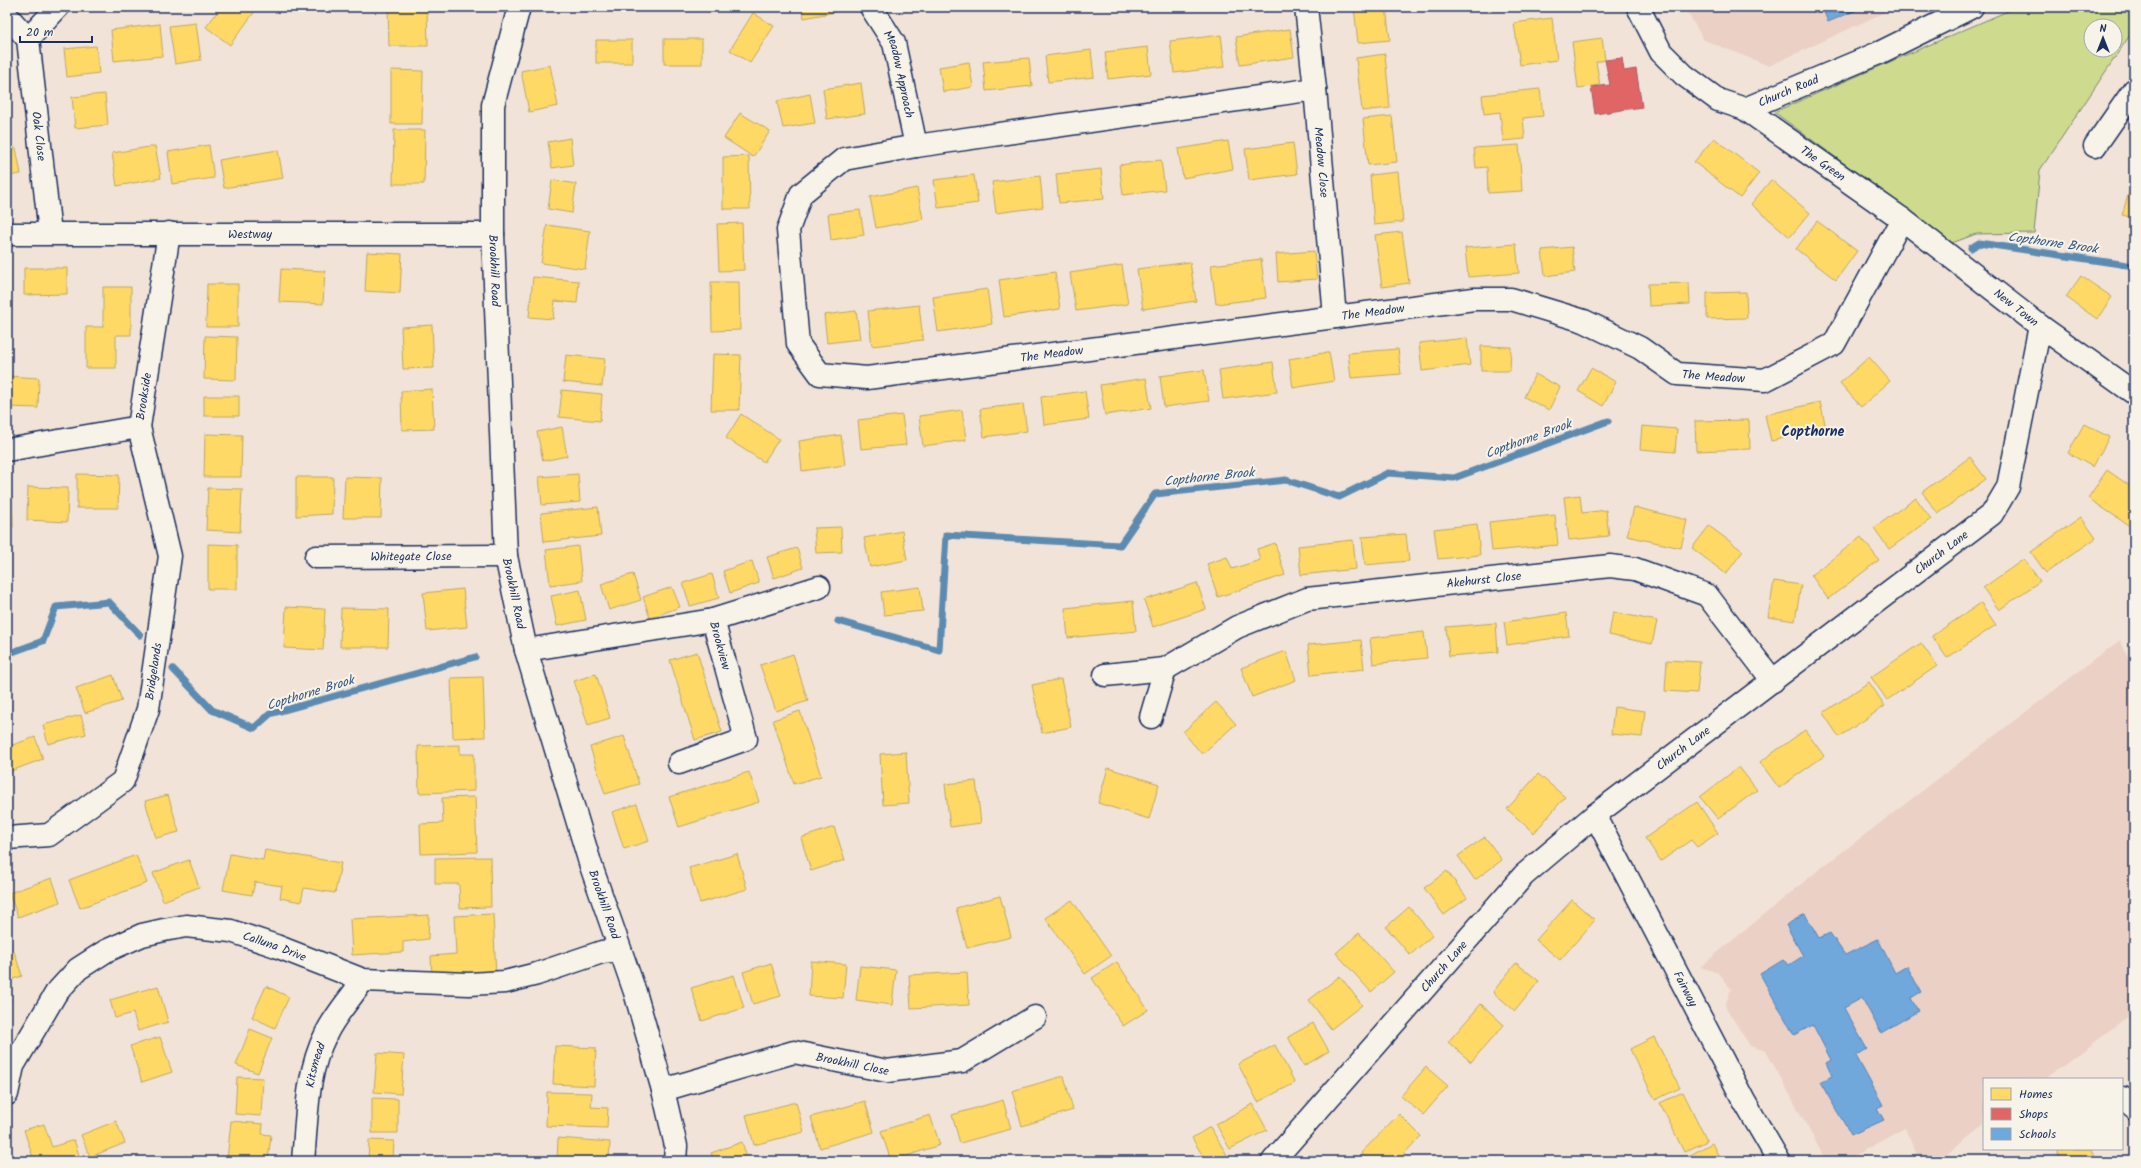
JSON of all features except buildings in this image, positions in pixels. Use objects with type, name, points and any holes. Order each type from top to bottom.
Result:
[{"type":"street","points":[[7,16],[28,39],[58,7]]},
{"type":"street","name":"Brookhill Road","points":[[519,7],[493,105],[493,234],[506,556],[526,650],[591,866],[619,950],[635,992],[663,1090],[676,1146],[675,1161]]},
{"type":"street","name":"Meadow Approach","points":[[871,7],[894,43],[916,146]]},
{"type":"street","name":"Meadow Close","points":[[1306,7],[1316,89],[1334,317]]},
{"type":"street","name":"Church Road","points":[[1638,7],[1661,52],[1684,75],[1718,100],[1745,109],[1881,52],[1972,7]]},
{"type":"street","name":"Oak Close","points":[[28,39],[50,233]]},
{"type":"street","name":"The Meadow","points":[[1316,89],[916,146],[844,159],[801,194],[788,230],[798,344],[820,374],[867,378],[1474,299],[1511,299],[1584,321],[1640,348],[1677,374],[1765,380],[1834,344],[1902,219]]},
{"type":"street","points":[[2095,146],[2134,90]]},
{"type":"street","name":"The Green","points":[[1745,109],[1902,219]]},
{"type":"street","name":"New Town","points":[[1902,219],[2040,326],[2134,393]]},
{"type":"street","name":"Brookside","points":[[7,450],[139,427],[169,233]]},
{"type":"street","name":"Westway","points":[[7,234],[493,234]]},
{"type":"street","name":"Church Lane","points":[[1273,1161],[1524,875],[1595,815],[1992,514],[2008,487],[2040,326]]},
{"type":"street","name":"Bridgelands","points":[[7,838],[49,835],[123,782],[148,708],[170,556],[139,427]]},
{"type":"street","name":"Whitegate Close","points":[[316,557],[506,556]]},
{"type":"street","name":"Akehurst Close","points":[[1105,675],[1165,670],[1237,627],[1307,599],[1610,566],[1635,569],[1708,594],[1773,681]]},
{"type":"street","points":[[713,620],[819,586]]},
{"type":"street","name":"Brookview","points":[[526,650],[713,620],[746,739],[679,763]]},
{"type":"street","points":[[1151,717],[1165,670]]},
{"type":"street","name":"Fairway","points":[[1595,815],[1744,1101],[1779,1161]]},
{"type":"street","name":"Calluna Drive","points":[[7,1094],[12,1066],[56,993],[84,965],[106,950],[142,935],[186,926],[231,931],[276,946],[363,980],[468,984],[505,982],[537,974],[602,952],[619,950]]},
{"type":"street","name":"Kitsmead","points":[[303,1161],[309,1087],[318,1053],[326,1033],[363,980]]},
{"type":"street","name":"Brookhill Close","points":[[663,1090],[794,1052],[887,1071],[962,1060],[1035,1018]]},
{"type":"street","points":[[2123,1099],[2134,1108]]},
{"type":"shaded area","points":[[1684,7],[1896,7],[1769,66],[1704,40]]},
{"type":"shaded area","points":[[2120,640],[2134,671],[2134,1012],[2045,1078],[1983,1078],[1983,1125],[1937,1161],[1919,1161],[1905,1128],[1844,1161],[1826,1161],[1766,1051],[1750,1046],[1725,1006],[1731,989],[1719,973],[1700,967],[1816,872]]},
{"type":"green space","points":[[2017,7],[2134,7],[2134,29],[2123,46],[2123,18],[2083,18],[2083,58],[2115,58],[2040,170],[2034,233],[1976,234],[1952,243],[1774,112]]},
{"type":"waterway","name":"Copthorne Brook","points":[[1971,248],[1979,243],[2134,266]]},
{"type":"waterway","name":"Copthorne Brook","points":[[838,621],[939,650],[946,535],[1120,545],[1155,494],[1286,480],[1339,497],[1388,473],[1454,478],[1608,421]]},
{"type":"waterway","name":"Copthorne Brook","points":[[7,654],[43,641],[56,607],[109,602],[140,635]]},
{"type":"waterway","name":"Copthorne Brook","points":[[173,669],[212,710],[254,728],[270,714],[475,657]]},
{"type":"district","name":"Copthorne","points":[[1813,431]]}]
